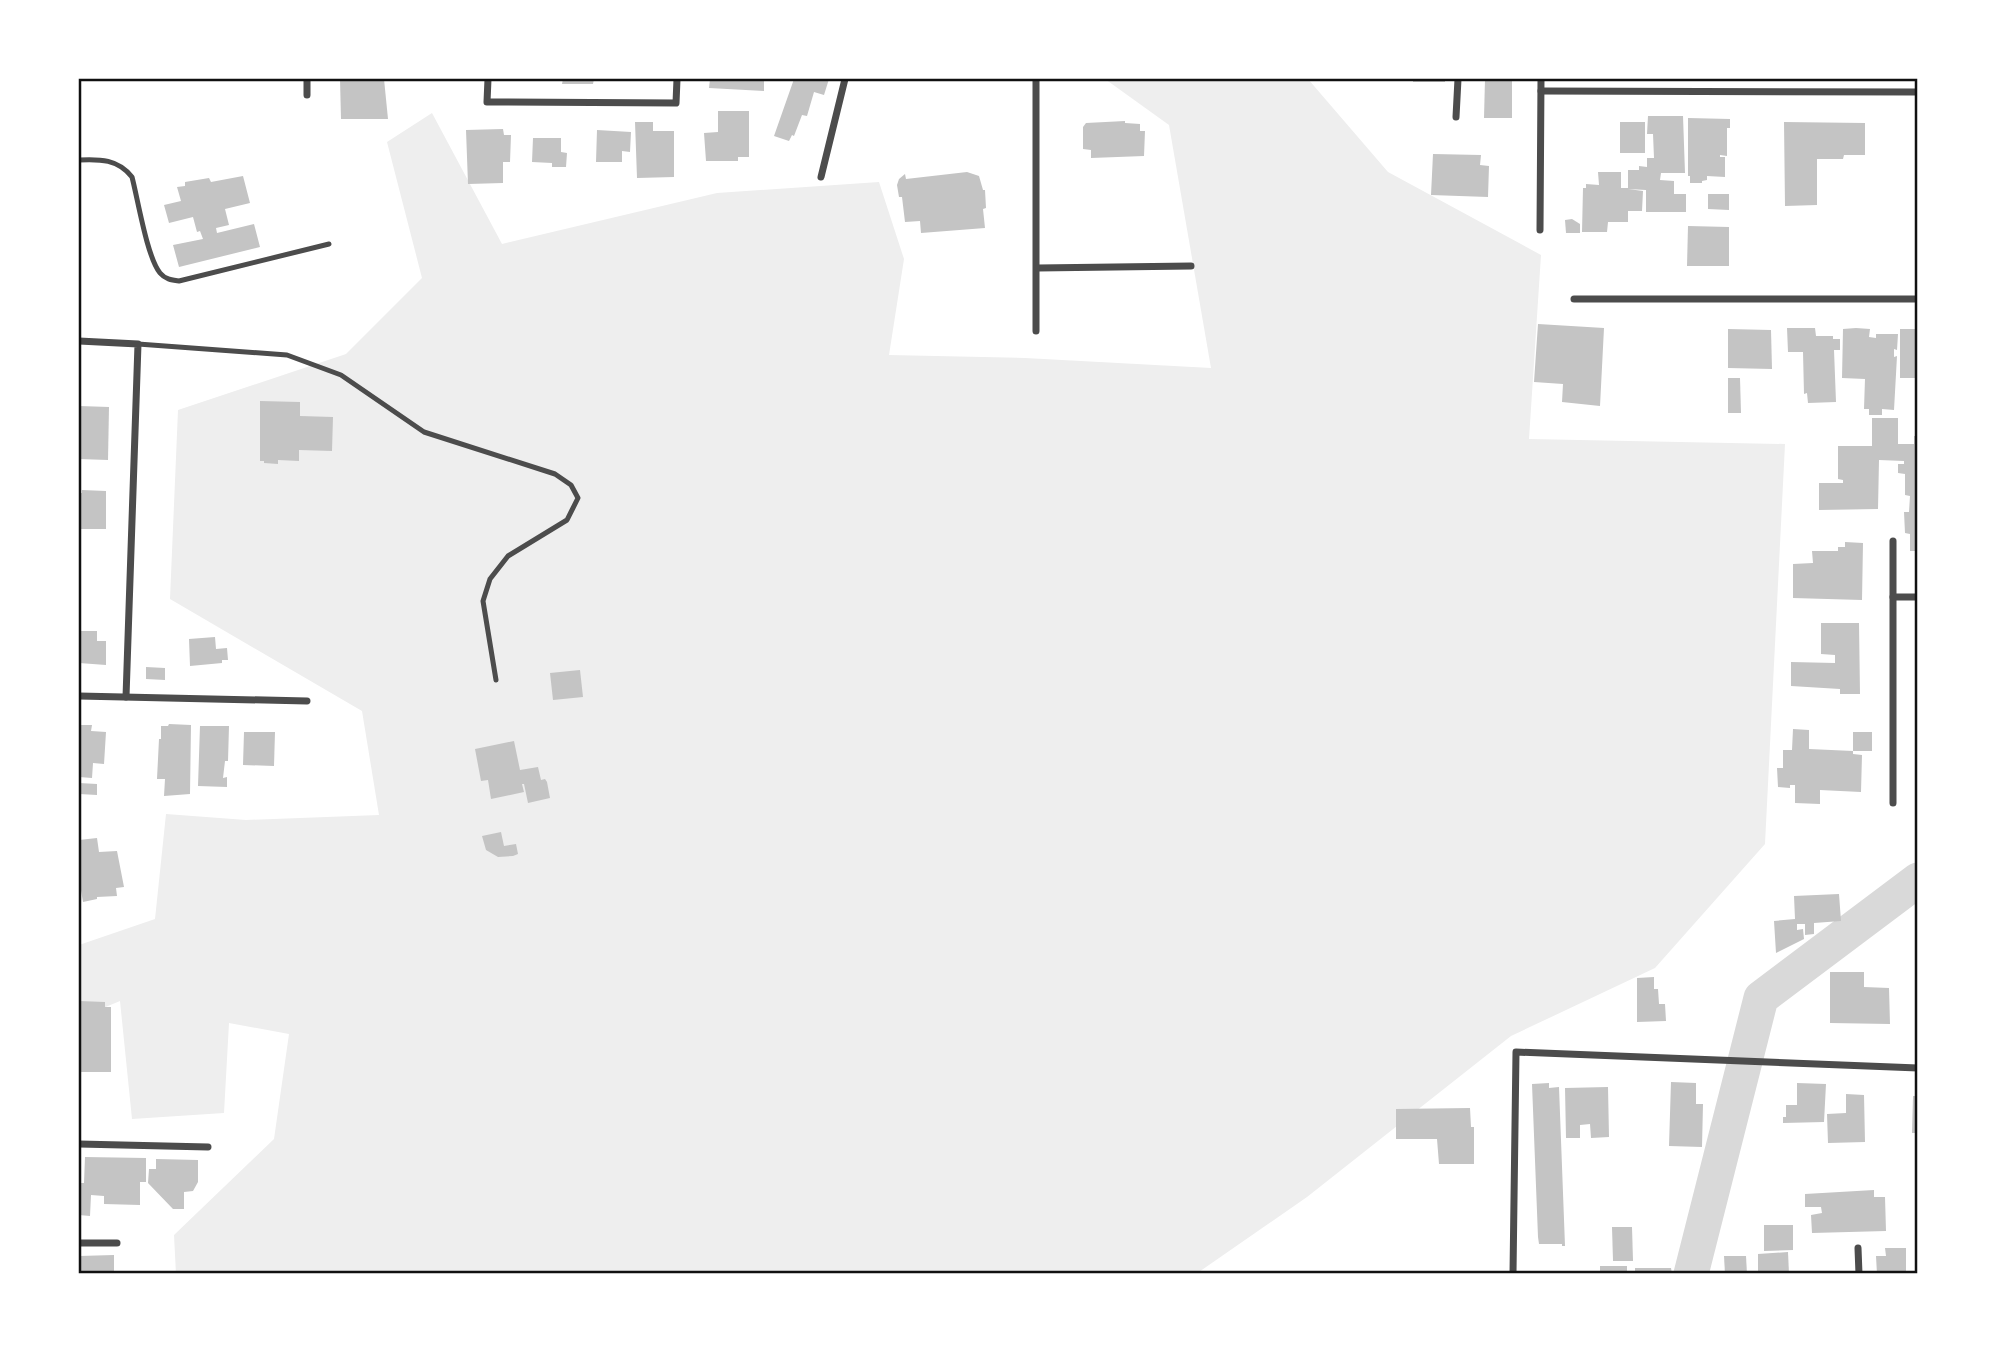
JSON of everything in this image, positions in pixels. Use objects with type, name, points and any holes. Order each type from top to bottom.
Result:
[{"type":"street","points":[[307,79],[307,96]]},
{"type":"street","points":[[488,79],[487,102],[676,103],[677,79]]},
{"type":"street","points":[[821,177],[845,79]]},
{"type":"street","points":[[1036,79],[1036,331]]},
{"type":"street","points":[[1456,117],[1458,79]]},
{"type":"street","points":[[1540,230],[1541,79]]},
{"type":"street","points":[[1541,91],[1918,92]]},
{"type":"street","points":[[1038,268],[1191,265]]},
{"type":"street","points":[[1574,299],[1918,299]]},
{"type":"street","points":[[79,341],[138,344],[126,697]]},
{"type":"street","points":[[1893,541],[1893,803]]},
{"type":"street","points":[[1893,597],[1918,597]]},
{"type":"street","points":[[79,695],[307,701]]},
{"type":"street","points":[[1513,1274],[1516,1052],[1918,1068]]},
{"type":"street","points":[[79,1144],[208,1147]]},
{"type":"street","points":[[79,1243],[117,1243]]},
{"type":"street","points":[[1858,1248],[1859,1274]]},
{"type":"lane","points":[[79,160],[104,159],[126,170],[132,177],[152,257],[159,272],[169,280],[179,281],[329,244]]},
{"type":"lane","points":[[138,344],[287,355],[341,375],[424,432],[555,474],[571,485],[578,498],[567,520],[508,556],[490,579],[483,601],[496,680]]},
{"type":"shaded area","points":[[1105,79],[1308,79],[1388,172],[1541,255],[1529,439],[1785,444],[1765,844],[1655,968],[1511,1036],[1307,1197],[1196,1274],[176,1274],[174,1235],[274,1139],[289,1034],[229,1023],[224,1113],[132,1119],[120,1001],[79,1018],[79,945],[155,919],[166,814],[246,820],[379,815],[362,711],[170,599],[178,410],[346,354],[422,278],[387,142],[432,113],[502,244],[717,193],[879,182],[904,259],[889,355],[1025,358],[1211,368],[1169,125]]},
{"type":"building","points":[[340,79],[384,79],[388,119],[341,119]]},
{"type":"building","points":[[563,79],[594,79],[593,84],[562,84]]},
{"type":"building","points":[[710,79],[764,79],[764,91],[709,88]]},
{"type":"building","points":[[794,79],[829,79],[824,95],[814,92],[807,116],[802,115],[794,136],[792,135],[789,141],[774,136]]},
{"type":"building","points":[[1413,79],[1445,79],[1445,82],[1413,82]]},
{"type":"building","points":[[1485,79],[1512,79],[1512,118],[1484,118]]},
{"type":"building","points":[[718,111],[749,111],[749,157],[738,157],[738,161],[706,161],[704,133],[718,132]]},
{"type":"building","points":[[1648,116],[1683,116],[1685,173],[1661,173],[1660,180],[1674,181],[1674,194],[1686,194],[1686,212],[1646,212],[1646,190],[1628,189],[1643,191],[1642,211],[1628,211],[1628,222],[1608,222],[1607,232],[1582,232],[1583,188],[1586,188],[1586,184],[1599,185],[1598,172],[1621,172],[1621,188],[1628,188],[1628,170],[1639,170],[1639,166],[1647,167],[1647,158],[1654,158],[1653,134],[1647,134]]},
{"type":"building","points":[[1688,118],[1730,119],[1730,128],[1727,128],[1727,156],[1720,155],[1725,157],[1725,177],[1707,176],[1707,180],[1702,183],[1690,183]]},
{"type":"building","points":[[1125,121],[1140,124],[1140,131],[1145,131],[1144,156],[1091,158],[1091,150],[1083,149],[1083,127],[1086,123]]},
{"type":"building","points":[[635,122],[653,122],[653,131],[674,131],[674,177],[637,178]]},
{"type":"building","points":[[1620,122],[1645,122],[1645,153],[1620,153]]},
{"type":"building","points":[[1784,122],[1865,123],[1865,155],[1844,155],[1843,159],[1817,159],[1817,205],[1785,206]]},
{"type":"building","points":[[503,129],[504,135],[511,135],[510,162],[503,162],[503,183],[468,184],[466,130]]},
{"type":"building","points":[[597,130],[631,132],[630,152],[622,151],[622,162],[596,162]]},
{"type":"building","points":[[533,138],[561,138],[561,152],[567,153],[566,167],[532,162]]},
{"type":"building","points":[[1433,154],[1481,155],[1480,165],[1489,166],[1488,197],[1431,195]]},
{"type":"building","points":[[967,172],[979,176],[985,190],[985,228],[921,233],[920,221],[905,222],[902,197],[899,197],[897,185],[905,174],[906,179]]},
{"type":"building","points":[[243,176],[250,203],[225,209],[229,225],[216,228],[217,233],[254,224],[260,247],[179,267],[173,245],[203,239],[200,231],[197,232],[193,217],[169,223],[164,205],[181,201],[177,187],[185,186],[185,182],[209,178],[211,182]]},
{"type":"building","points":[[1708,194],[1729,194],[1729,210],[1708,209]]},
{"type":"building","points":[[1572,219],[1580,224],[1580,233],[1566,233],[1565,220]]},
{"type":"building","points":[[1688,226],[1729,227],[1729,266],[1687,266]]},
{"type":"building","points":[[1538,324],[1604,328],[1600,406],[1562,402],[1563,384],[1534,382]]},
{"type":"building","points":[[1787,328],[1815,328],[1816,336],[1833,336],[1833,339],[1840,339],[1840,350],[1834,350],[1836,402],[1808,403],[1807,393],[1804,394],[1803,352],[1788,352]]},
{"type":"building","points":[[1728,329],[1771,330],[1772,369],[1728,368]]},
{"type":"building","points":[[1843,329],[1870,329],[1869,337],[1876,338],[1876,334],[1898,334],[1897,350],[1894,349],[1894,357],[1897,356],[1894,410],[1882,409],[1882,415],[1869,415],[1869,409],[1864,409],[1865,379],[1842,378]]},
{"type":"building","points":[[1900,329],[1918,329],[1918,378],[1900,378]]},
{"type":"building","points":[[1728,378],[1740,378],[1741,413],[1728,413]]},
{"type":"building","points":[[260,401],[300,402],[300,416],[333,417],[332,451],[299,450],[299,461],[278,460],[278,464],[260,461]]},
{"type":"building","points":[[79,406],[109,407],[108,460],[79,459]]},
{"type":"building","points":[[1872,418],[1898,418],[1898,444],[1914,444],[1914,436],[1918,436],[1918,551],[1910,551],[1910,534],[1905,533],[1904,512],[1909,512],[1910,496],[1905,495],[1905,474],[1898,473],[1898,464],[1904,464],[1904,461],[1879,460],[1878,509],[1819,510],[1819,483],[1843,483],[1843,480],[1838,479],[1838,446],[1872,446]]},
{"type":"building","points":[[82,490],[106,491],[106,529],[79,529],[79,493],[82,493]]},
{"type":"building","points":[[1845,542],[1863,543],[1862,600],[1793,598],[1793,564],[1813,563],[1812,551],[1838,551],[1838,547],[1845,547]]},
{"type":"building","points":[[1821,623],[1859,623],[1860,694],[1840,694],[1840,689],[1791,686],[1791,662],[1835,663],[1835,655],[1821,654]]},
{"type":"building","points":[[81,631],[97,631],[97,641],[106,641],[106,665],[79,663]]},
{"type":"building","points":[[215,637],[216,649],[227,648],[228,660],[190,666],[189,639]]},
{"type":"building","points":[[146,667],[165,668],[165,680],[146,679]]},
{"type":"building","points":[[580,670],[583,697],[553,700],[550,673]]},
{"type":"building","points":[[79,725],[92,725],[91,731],[106,732],[104,764],[93,763],[92,778],[79,777]]},
{"type":"building","points":[[191,725],[190,794],[164,796],[165,779],[157,779],[161,726]]},
{"type":"building","points":[[200,726],[229,726],[228,761],[225,761],[223,778],[227,777],[227,787],[198,786]]},
{"type":"building","points":[[1793,729],[1809,730],[1809,749],[1853,751],[1853,754],[1862,755],[1861,792],[1820,790],[1820,804],[1795,803],[1795,785],[1790,785],[1790,788],[1778,787],[1777,768],[1783,768],[1783,750],[1792,750]]},
{"type":"building","points":[[244,732],[275,732],[274,766],[243,765]]},
{"type":"building","points":[[1853,732],[1872,732],[1872,751],[1853,751]]},
{"type":"building","points":[[514,741],[520,770],[538,767],[541,780],[545,779],[547,782],[550,798],[528,803],[522,784],[524,792],[491,799],[488,780],[481,781],[475,749]]},
{"type":"building","points":[[79,783],[97,784],[97,795],[79,794]]},
{"type":"building","points":[[501,832],[504,846],[516,844],[518,854],[498,857],[486,850],[482,836]]},
{"type":"building","points":[[97,838],[99,852],[117,851],[124,887],[116,888],[117,896],[97,897],[83,902],[79,878],[79,840]]},
{"type":"building","points":[[1839,894],[1841,921],[1814,923],[1814,934],[1805,935],[1805,924],[1797,924],[1797,930],[1803,929],[1804,939],[1776,953],[1774,921],[1795,919],[1794,896]]},
{"type":"building","points":[[1830,972],[1864,972],[1864,987],[1889,988],[1890,1024],[1830,1023]]},
{"type":"building","points":[[1654,977],[1654,989],[1658,989],[1659,1004],[1665,1004],[1666,1021],[1637,1022],[1637,978]]},
{"type":"building","points":[[79,1001],[105,1002],[105,1007],[111,1007],[111,1072],[79,1072]]},
{"type":"building","points":[[1671,1082],[1696,1083],[1696,1104],[1703,1104],[1702,1147],[1669,1146]]},
{"type":"building","points":[[1549,1083],[1549,1088],[1559,1087],[1565,1246],[1539,1244],[1538,1237],[1532,1084]]},
{"type":"building","points":[[1797,1083],[1826,1084],[1824,1122],[1783,1123],[1786,1105],[1797,1105]]},
{"type":"building","points":[[1608,1087],[1609,1137],[1591,1138],[1590,1124],[1580,1125],[1580,1138],[1566,1138],[1565,1088]]},
{"type":"building","points":[[1846,1094],[1864,1095],[1865,1142],[1828,1143],[1827,1114],[1846,1113]]},
{"type":"building","points":[[1913,1096],[1918,1096],[1918,1133],[1912,1133]]},
{"type":"building","points":[[1470,1108],[1471,1127],[1474,1127],[1474,1164],[1439,1164],[1437,1139],[1396,1139],[1396,1109]]},
{"type":"building","points":[[85,1157],[146,1158],[146,1182],[140,1182],[140,1205],[104,1204],[104,1196],[91,1195],[90,1216],[79,1215],[79,1183],[84,1183]]},
{"type":"building","points":[[156,1159],[198,1160],[198,1182],[193,1191],[184,1192],[184,1209],[173,1209],[148,1183],[149,1169],[156,1169]]},
{"type":"building","points":[[1874,1190],[1874,1197],[1885,1197],[1886,1231],[1812,1233],[1811,1215],[1822,1213],[1821,1207],[1805,1207],[1805,1194]]},
{"type":"building","points":[[1764,1225],[1793,1225],[1793,1250],[1764,1251]]},
{"type":"building","points":[[1612,1227],[1632,1227],[1633,1261],[1613,1261]]},
{"type":"building","points":[[1885,1248],[1906,1248],[1906,1274],[1877,1274],[1876,1256],[1886,1256]]},
{"type":"building","points":[[1788,1252],[1789,1274],[1758,1274],[1758,1254]]},
{"type":"building","points":[[114,1255],[114,1274],[79,1274],[79,1256]]},
{"type":"building","points":[[1724,1256],[1746,1256],[1747,1274],[1725,1274]]},
{"type":"building","points":[[1600,1266],[1627,1266],[1627,1274],[1600,1274]]},
{"type":"building","points":[[1635,1268],[1671,1268],[1672,1274],[1635,1274]]},
{"type":"waterway","points":[[1691,1274],[1761,998],[1918,880]]}]
